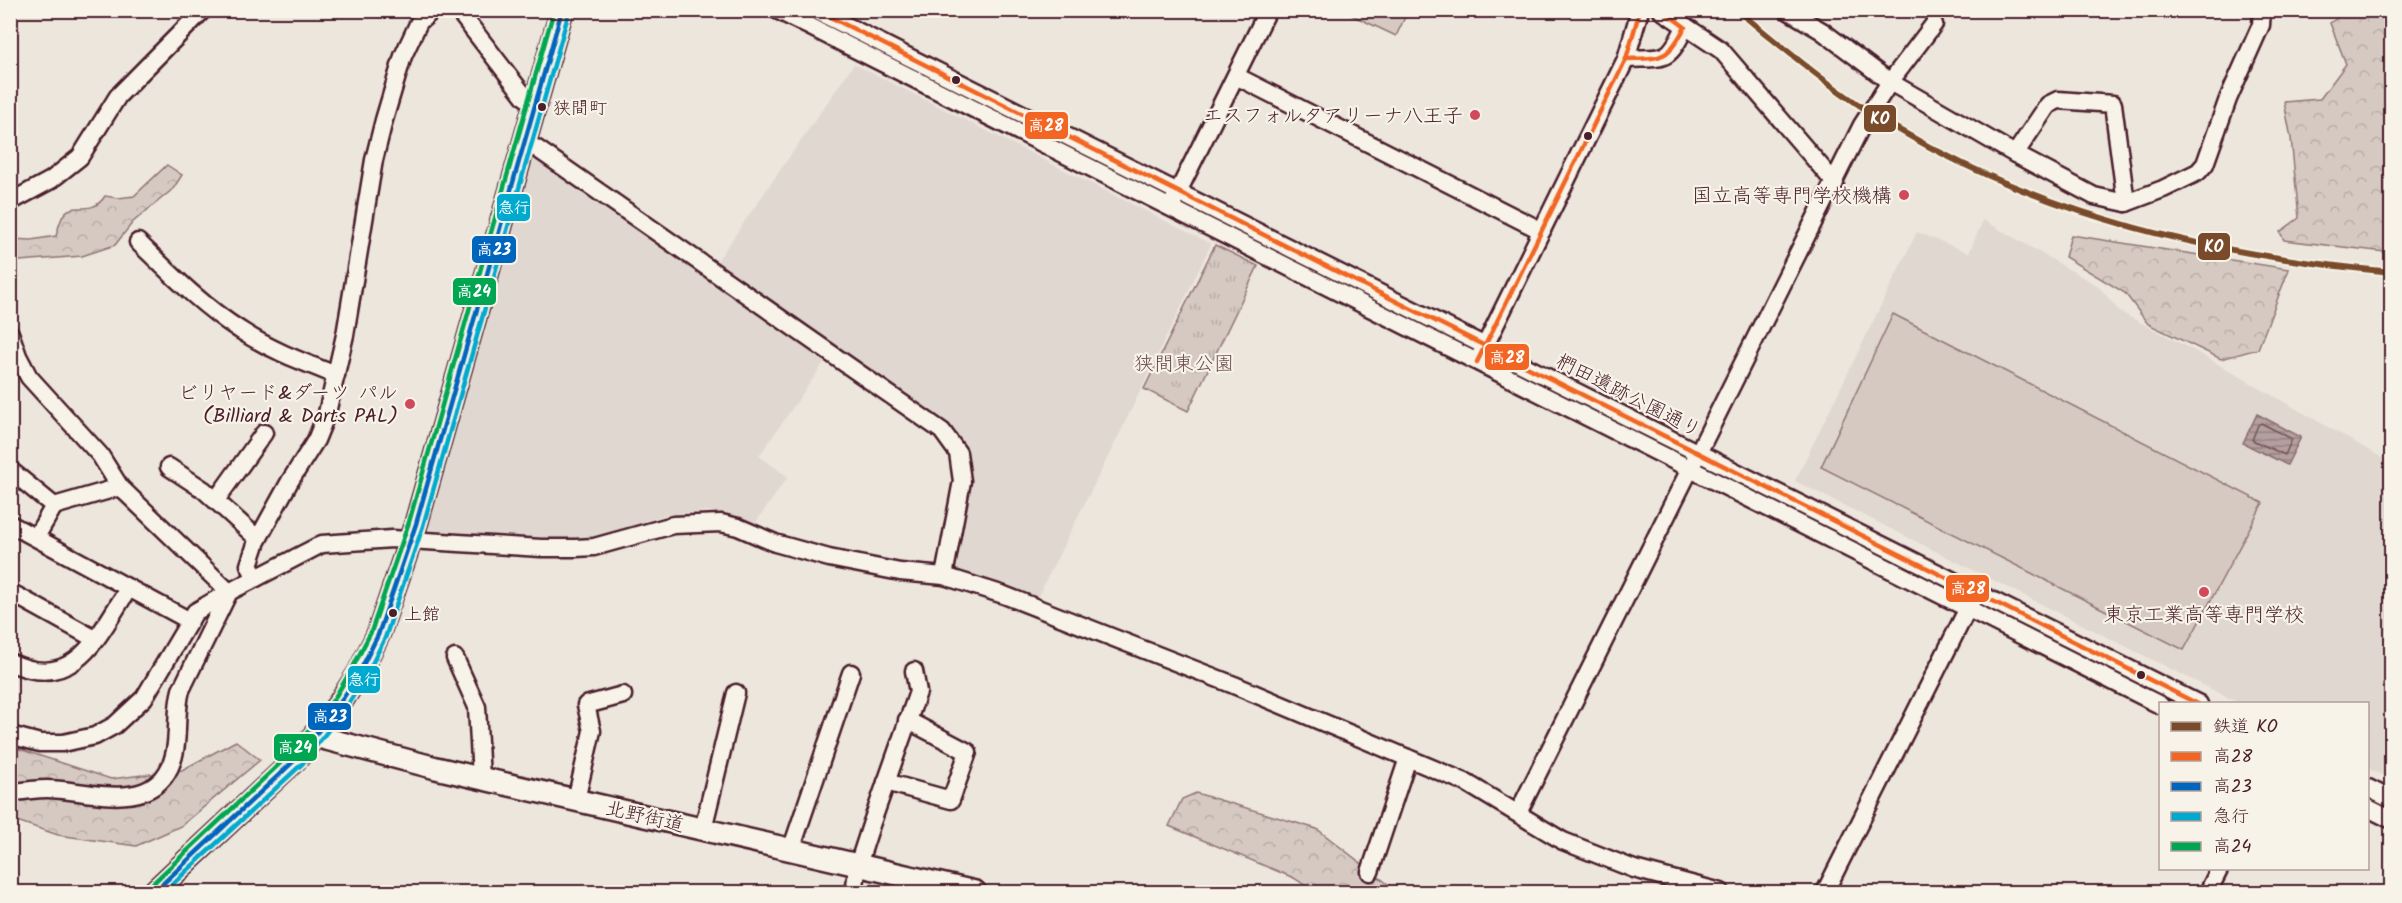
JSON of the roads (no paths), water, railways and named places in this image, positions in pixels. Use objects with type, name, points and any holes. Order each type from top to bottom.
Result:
[{"type":"main road","points":[[154,892],[274,781],[315,736],[354,681],[372,648],[392,600],[411,541],[562,10]]},
{"type":"main road","name":"北野街道","points":[[315,736],[481,778],[858,865],[947,890],[975,892]]},
{"type":"street","points":[[10,202],[51,180],[80,158],[118,96],[202,10]]},
{"type":"street","points":[[256,578],[249,565],[258,539],[320,433],[336,375],[374,160],[397,71],[414,16],[432,10]]},
{"type":"street","points":[[458,10],[525,97],[535,105]]},
{"type":"street","name":"椚田遺跡公園通り","points":[[777,10],[816,15],[1178,192],[2195,702]]},
{"type":"street","points":[[1170,208],[1268,10]]},
{"type":"street","points":[[1477,362],[1626,59],[1640,10]]},
{"type":"street","points":[[1661,10],[1721,50],[1835,183]]},
{"type":"street","points":[[1787,10],[1822,31],[1888,86],[2094,196],[2126,203],[2189,177],[2205,164],[2228,99],[2260,25],[2262,10]]},
{"type":"street","name":"椚田遺跡公園通り","points":[[816,15],[1170,208],[2159,704]]},
{"type":"street","points":[[1518,813],[1862,125],[1934,24]]},
{"type":"street","points":[[1626,59],[1666,56],[1674,49],[1685,27]]},
{"type":"street","points":[[1236,76],[1542,231]]},
{"type":"street","points":[[2015,154],[2048,105],[2058,100],[2113,104],[2126,203]]},
{"type":"street","points":[[524,144],[536,148],[942,431],[958,453],[962,481],[944,576]]},
{"type":"street","points":[[138,243],[200,301],[240,330],[278,352],[336,375]]},
{"type":"street","points":[[10,333],[29,377],[100,455],[120,487],[229,592]]},
{"type":"street","points":[[216,500],[264,433]]},
{"type":"street","points":[[169,467],[216,500],[258,539]]},
{"type":"street","points":[[10,470],[54,506]]},
{"type":"street","points":[[36,537],[54,506],[120,487]]},
{"type":"street","points":[[10,735],[40,743],[63,743],[95,736],[115,725],[144,698],[190,621],[200,609],[322,544],[392,539],[541,548],[594,547],[673,525],[710,522],[728,524],[775,543],[829,558],[900,572],[944,576],[1004,595],[1234,685],[1470,784],[1563,841],[1634,868],[1669,886],[1721,892]]},
{"type":"street","points":[[10,524],[190,621]]},
{"type":"street","points":[[10,662],[31,670],[47,671],[64,668],[79,659],[129,588]]},
{"type":"street","points":[[10,592],[95,639]]},
{"type":"street","points":[[10,793],[48,789],[123,796],[137,793],[160,780],[169,768],[174,754],[181,690],[229,592]]},
{"type":"street","points":[[1825,892],[1976,592]]},
{"type":"street","points":[[455,658],[477,707],[481,778]]},
{"type":"street","points":[[854,892],[858,865],[918,692],[914,671]]},
{"type":"street","points":[[791,850],[850,672]]},
{"type":"street","points":[[703,829],[736,693]]},
{"type":"street","points":[[576,800],[592,731],[586,705],[623,696]]},
{"type":"street","points":[[886,782],[951,800],[968,752],[907,720]]},
{"type":"street","points":[[1370,872],[1408,758]]},
{"type":"street","points":[[2369,789],[2391,800]]},
{"type":"street","points":[[2369,809],[2391,820]]},
{"type":"street","points":[[2208,892],[2219,870]]},
{"type":"water","points":[[2257,414],[2301,437],[2287,465],[2243,443]]},
{"type":"rail line","name":"KO","points":[[1737,10],[1852,101],[1953,159],[2012,186],[2073,209],[2134,228],[2197,243],[2326,265],[2392,272]]},
{"type":"place","name":"狭間町","points":[[542,107]]},
{"type":"place","name":"エスフォルタアリーナ八王子","points":[[1475,115]]},
{"type":"place","name":"国立高等専門学校機構","points":[[1904,195]]},
{"type":"place","name":"ビリヤード&ダーツ パル (Billiard & Darts PAL)","points":[[410,404]]},
{"type":"place","name":"東京工業高等専門学校","points":[[2204,592]]},
{"type":"place","name":"上館","points":[[393,613]]},
{"type":"park label","name":"狭間東公園","points":[[1184,363]]}]
